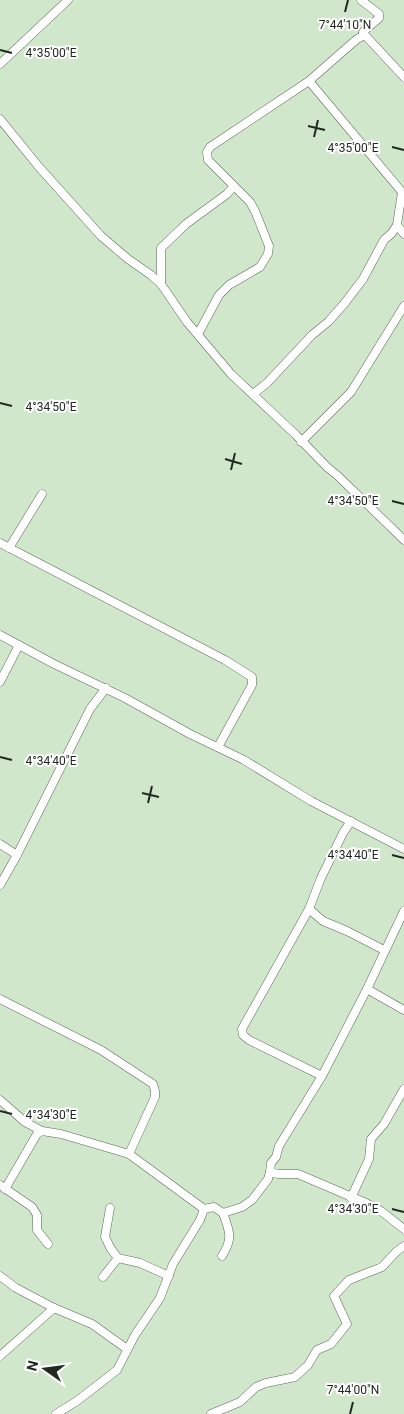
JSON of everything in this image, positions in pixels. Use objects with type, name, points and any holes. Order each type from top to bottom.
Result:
[{"type":"street","points":[[0,64],[68,0]]},
{"type":"street","points":[[198,334],[219,295],[229,285],[260,267],[268,254],[269,246],[250,202],[208,160],[207,152],[210,147],[309,81],[357,39],[363,36],[364,31],[379,18],[380,14],[361,0]]},
{"type":"street","points":[[363,33],[404,77]]},
{"type":"street","points":[[253,394],[312,335],[328,322],[344,304],[364,279],[384,240],[397,225],[402,192],[309,81]]},
{"type":"street","points":[[0,119],[101,236],[160,284],[231,374],[404,540]]},
{"type":"street","points":[[160,284],[160,248],[186,224],[227,194],[234,186]]},
{"type":"street","points":[[397,225],[404,234]]},
{"type":"street","points":[[301,442],[351,392],[404,308]]},
{"type":"street","points":[[9,548],[42,494]]},
{"type":"street","points":[[0,543],[225,660],[252,677],[252,685],[218,747]]},
{"type":"street","points":[[0,635],[265,771],[311,801],[404,849]]},
{"type":"street","points":[[0,682],[19,645]]},
{"type":"street","points":[[0,885],[90,709],[106,688]]},
{"type":"street","points":[[322,1076],[249,1040],[242,1032],[246,1020],[309,909],[343,833],[351,821]]},
{"type":"street","points":[[0,844],[17,855]]},
{"type":"street","points":[[309,909],[323,921],[384,950]]},
{"type":"street","points":[[223,1213],[242,1207],[252,1200],[268,1179],[271,1163],[276,1156],[279,1146],[322,1076],[367,988],[384,950],[403,916]]},
{"type":"street","points":[[367,988],[404,1010]]},
{"type":"street","points":[[0,1000],[101,1050],[153,1084],[155,1097],[130,1154]]},
{"type":"street","points":[[351,1198],[369,1160],[371,1140],[384,1124],[404,1089]]},
{"type":"street","points":[[0,1100],[24,1122],[42,1131],[61,1134],[130,1154],[204,1209],[214,1207],[223,1213],[228,1228],[230,1244],[222,1256]]},
{"type":"street","points":[[42,1131],[37,1134],[3,1187],[32,1206],[37,1215],[37,1230],[48,1244]]},
{"type":"street","points":[[270,1172],[298,1174],[381,1211],[404,1229]]},
{"type":"street","points":[[110,1208],[105,1237],[118,1258],[140,1263],[169,1276]]},
{"type":"street","points":[[56,1414],[114,1374],[127,1349],[160,1298],[173,1264],[200,1220],[204,1209]]},
{"type":"street","points":[[211,1414],[240,1402],[256,1387],[295,1377],[308,1365],[316,1350],[330,1344],[347,1324],[334,1296],[349,1280],[382,1267],[404,1246]]},
{"type":"street","points":[[103,1277],[118,1258]]},
{"type":"street","points":[[0,1276],[16,1288],[54,1308],[92,1324],[127,1349]]},
{"type":"street","points":[[0,1356],[54,1308]]}]
